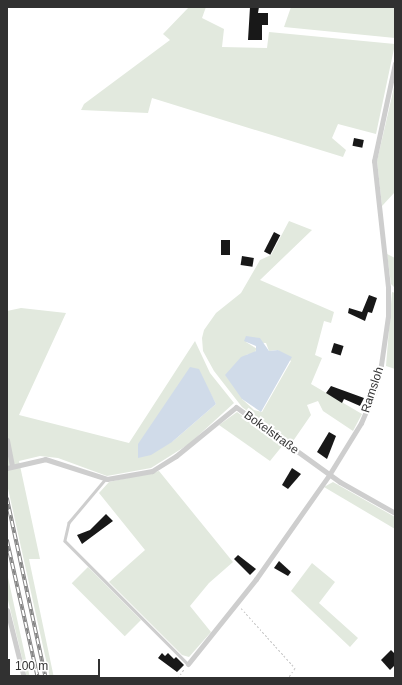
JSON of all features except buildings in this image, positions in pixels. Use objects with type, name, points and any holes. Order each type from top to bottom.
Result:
[{"type":"street","name":"Ramsloh","points":[[188,664],[236,604],[329,475],[368,408],[385,341],[388,287],[374,162],[395,63]]},
{"type":"street","name":"Bokelstraße","points":[[10,467],[45,459],[107,478],[159,468],[236,408],[329,475],[395,513]]},
{"type":"street","points":[[7,440],[10,467]]},
{"type":"street","points":[[7,610],[24,678]]},
{"type":"lane","points":[[107,478],[73,518],[65,534],[67,544],[188,664]]},
{"type":"path","points":[[236,604],[252,618],[295,668],[288,678]]},
{"type":"path","points":[[178,678],[188,664]]},
{"type":"shaded area","points":[[189,7],[206,7],[202,18],[224,29],[222,47],[267,48],[269,32],[395,44],[376,134],[338,124],[332,138],[346,150],[343,157],[152,98],[148,113],[81,110],[84,104],[170,40],[163,34]]},
{"type":"shaded area","points":[[291,7],[395,7],[395,38],[284,27]]},
{"type":"shaded area","points":[[395,83],[395,192],[382,206],[377,161]]},
{"type":"shaded area","points":[[289,221],[312,230],[260,280],[334,312],[331,323],[324,321],[315,355],[322,358],[311,384],[362,414],[353,431],[323,411],[318,401],[307,405],[311,415],[291,444],[242,407],[214,371],[203,351],[202,338],[204,330],[216,313],[241,293],[260,260],[271,255]],"holes":[[[246,342],[266,343],[269,351],[278,350],[291,361],[262,412],[254,410],[242,399],[246,355],[254,353],[257,349]]]},
{"type":"shaded area","points":[[387,254],[395,258],[395,288],[391,284]]},
{"type":"shaded area","points":[[392,292],[395,293],[395,369],[386,366]]},
{"type":"shaded area","points":[[21,308],[66,313],[19,415],[129,443],[195,341],[210,373],[234,403],[189,444],[151,468],[107,476],[58,458],[40,456],[19,461],[40,559],[29,559],[54,678],[50,678],[7,484],[7,311]],"holes":[[[207,387],[216,404],[172,442]]]},
{"type":"shaded area","points":[[237,412],[283,445],[270,461],[219,425]]},
{"type":"shaded area","points":[[159,471],[233,562],[209,583],[190,606],[211,632],[189,657],[182,655],[109,582],[145,550],[99,493],[109,482]]},
{"type":"shaded area","points":[[333,482],[395,517],[395,529],[324,487]]},
{"type":"shaded area","points":[[312,563],[335,582],[319,603],[358,638],[350,647],[291,591]]},
{"type":"shaded area","points":[[88,567],[141,620],[125,636],[72,583]]},
{"type":"shaded area","points":[[7,573],[30,678],[27,678],[7,596]]},
{"type":"water","points":[[246,336],[260,338],[269,351],[278,350],[292,357],[261,412],[242,399],[225,375],[241,357],[256,351],[256,346],[244,341]]},
{"type":"water","points":[[190,367],[199,369],[216,404],[172,442],[151,455],[138,458],[138,444]]},
{"type":"railway","points":[[7,498],[46,678]]},
{"type":"railway","points":[[7,540],[38,678]]}]
